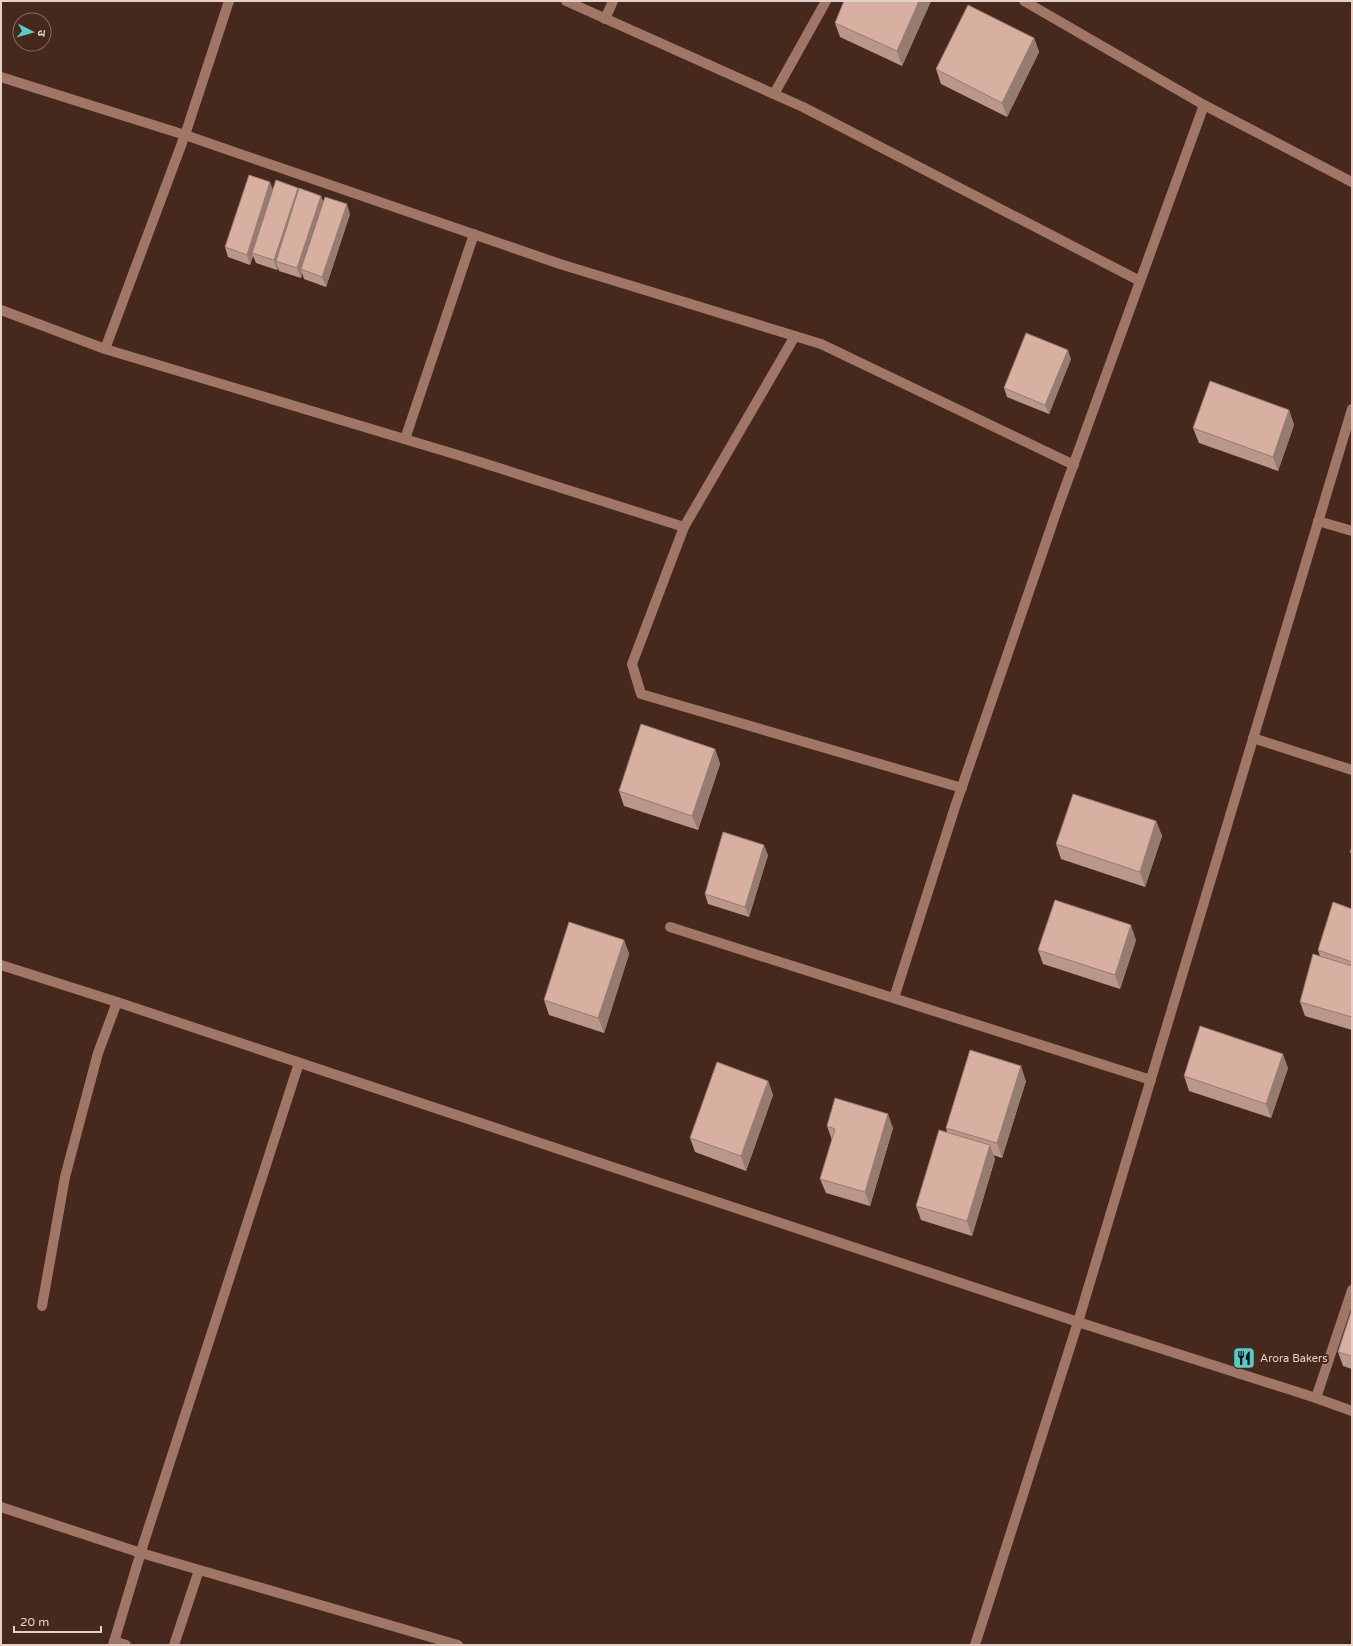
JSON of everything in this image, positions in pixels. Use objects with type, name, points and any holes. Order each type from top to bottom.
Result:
[{"type":"street","points":[[105,350],[186,134],[229,1]]},
{"type":"street","points":[[566,1],[803,107],[1140,281]]},
{"type":"street","points":[[605,19],[613,1]]},
{"type":"street","points":[[774,94],[826,1]]},
{"type":"street","points":[[1024,1],[1204,105],[1352,182]]},
{"type":"street","points":[[1,77],[186,134],[560,264],[821,344],[1074,465]]},
{"type":"street","points":[[894,998],[962,788],[1074,465],[1204,105]]},
{"type":"street","points":[[405,439],[474,234]]},
{"type":"street","points":[[1,310],[105,350],[405,439],[684,527]]},
{"type":"street","points":[[795,336],[684,527],[632,664],[641,694],[962,788]]},
{"type":"street","points":[[975,1645],[1078,1322],[1352,409]]},
{"type":"street","points":[[1318,521],[1352,531]]},
{"type":"street","points":[[1253,738],[1352,770]]},
{"type":"street","points":[[670,928],[1150,1080]]},
{"type":"street","points":[[1,965],[117,1002],[1078,1322],[1316,1398],[1352,1411]]},
{"type":"street","points":[[42,1306],[65,1177],[98,1053],[117,1002]]},
{"type":"street","points":[[126,1645],[114,1643],[141,1553],[299,1063]]},
{"type":"street","points":[[1316,1398],[1352,1290]]},
{"type":"street","points":[[1,1506],[141,1553],[458,1645]]},
{"type":"street","points":[[174,1645],[199,1570]]},
{"type":"building","points":[[844,1],[919,1],[897,51],[835,23]]},
{"type":"building","points":[[968,5],[1034,38],[1002,103],[936,69]]},
{"type":"building","points":[[249,175],[270,182],[247,255],[225,247]]},
{"type":"building","points":[[276,180],[298,188],[274,260],[252,253]]},
{"type":"building","points":[[299,188],[321,196],[297,268],[276,261]]},
{"type":"building","points":[[325,197],[347,204],[322,277],[301,269]]},
{"type":"building","points":[[1026,333],[1068,350],[1045,405],[1004,388]]},
{"type":"building","points":[[1210,381],[1289,410],[1273,457],[1193,428]]},
{"type":"building","points":[[641,724],[715,749],[692,816],[619,791]]},
{"type":"building","points":[[1073,794],[1156,821],[1140,872],[1056,844]]},
{"type":"building","points":[[723,832],[764,845],[745,907],[705,894]]},
{"type":"building","points":[[1055,900],[1131,925],[1115,975],[1038,950]]},
{"type":"building","points":[[1333,902],[1352,909],[1352,962],[1318,950]]},
{"type":"building","points":[[569,922],[624,940],[598,1018],[544,1000]]},
{"type":"building","points":[[1313,954],[1352,966],[1352,1017],[1300,1002]]},
{"type":"building","points":[[1200,1026],[1283,1054],[1266,1104],[1184,1076]]},
{"type":"building","points":[[970,1050],[1021,1066],[997,1143],[946,1128]]},
{"type":"building","points":[[717,1062],[768,1081],[741,1156],[690,1138]]},
{"type":"building","points":[[835,1098],[888,1114],[865,1192],[820,1179],[835,1129],[827,1126]]},
{"type":"building","points":[[939,1130],[990,1145],[967,1221],[916,1206]]},
{"type":"building","points":[[1352,1309],[1352,1356],[1338,1352]]},
{"type":"place","name":"Arora Bakers","points":[[1244,1358]]}]
